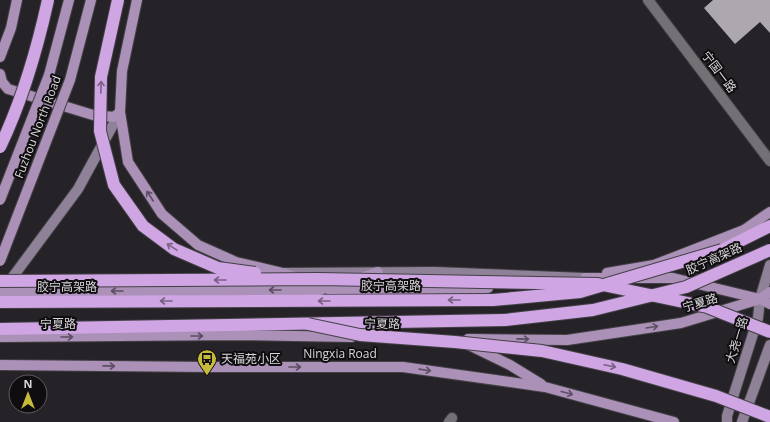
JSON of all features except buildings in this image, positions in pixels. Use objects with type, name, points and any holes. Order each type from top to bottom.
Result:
[{"type":"highway","points":[[0,147],[14,116],[42,28],[48,0]]},
{"type":"highway","points":[[118,0],[101,77],[100,131],[114,185],[143,226],[174,249],[218,268],[266,275],[318,279],[598,284],[708,307],[770,332]]},
{"type":"highway","name":"胶宁高架路","points":[[0,293],[493,300],[580,292],[722,250],[770,226]]},
{"type":"highway","name":"胶宁高架路","points":[[0,329],[505,320],[593,310],[686,287],[770,250]]},
{"type":"highway","name":"胶宁高架路","points":[[0,293],[43,280],[318,279]]},
{"type":"highway","points":[[308,324],[360,335],[456,342],[542,351],[622,368],[716,396],[770,417]]},
{"type":"main road","points":[[0,57],[11,28],[17,0]]},
{"type":"main road","name":"Fuzhou North Road","points":[[0,200],[49,75],[69,0]]},
{"type":"main road","name":"Fuzhou North Road","points":[[0,261],[70,80],[91,0]]},
{"type":"main road","points":[[137,0],[122,71],[120,112],[128,162],[162,214],[198,245],[236,262],[283,273],[328,290],[378,272]]},
{"type":"main road","points":[[0,70],[4,46]]},
{"type":"main road","points":[[0,74],[2,82],[8,89],[93,115],[114,117],[120,112]]},
{"type":"main road","points":[[0,293],[78,189],[120,112]]},
{"type":"main road","points":[[0,293],[514,287],[584,278],[654,265],[744,230],[770,212]]},
{"type":"main road","name":"大尧一路","points":[[727,422],[726,416],[758,318],[760,299],[770,265]]},
{"type":"main road","points":[[283,273],[435,272],[584,278],[673,278],[760,299],[770,304]]},
{"type":"main road","name":"宁夏路","points":[[0,337],[238,335],[567,340],[681,323],[760,299],[770,292]]},
{"type":"main road","points":[[454,338],[510,365],[545,387]]},
{"type":"main road","points":[[742,422],[770,345]]},
{"type":"main road","name":"Ningxia Road","points":[[0,365],[403,367],[545,387],[674,422]]},
{"type":"street","name":"宁国一路","points":[[648,0],[770,160]]},
{"type":"place","name":"天福苑小区","points":[[207,376]]}]
